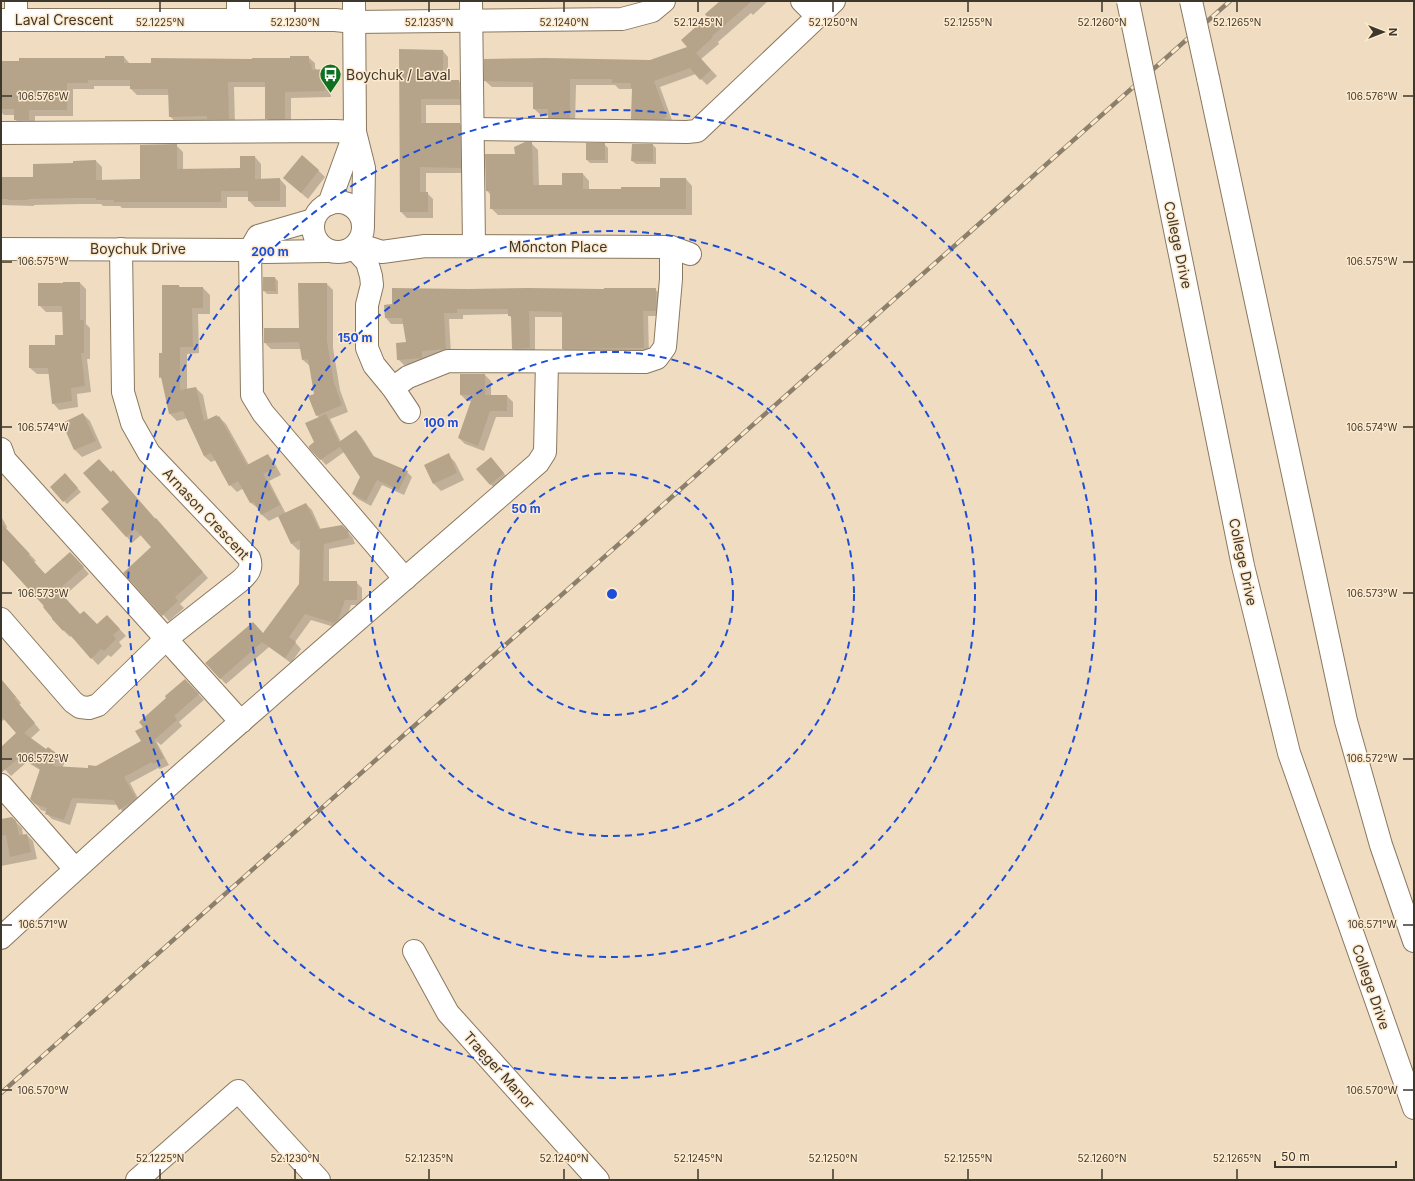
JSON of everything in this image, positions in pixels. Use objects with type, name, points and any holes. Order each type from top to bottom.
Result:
[{"type":"main road","name":"Laval Crescent","points":[[11,14],[126,10],[238,11],[335,20],[354,11],[471,10],[622,19],[652,11],[664,1]]},
{"type":"main road","points":[[473,129],[696,131],[809,9],[834,1]]},
{"type":"main road","name":"College Drive","points":[[1128,1],[1243,566],[1289,753],[1414,1108]]},
{"type":"main road","points":[[1191,1],[1346,721],[1381,845],[1414,941]]},
{"type":"main road","points":[[471,10],[474,246]]},
{"type":"main road","points":[[351,241],[364,168],[355,132],[354,11]]},
{"type":"main road","points":[[1,133],[335,130],[355,132]]},
{"type":"main road","points":[[328,204],[355,132]]},
{"type":"main road","points":[[351,241],[321,247],[316,241],[312,227],[317,213],[322,207],[336,202],[351,205],[356,210],[351,241],[367,262],[372,285],[367,305],[366,348],[374,365],[393,388],[409,412]]},
{"type":"main road","points":[[314,220],[258,236],[250,250],[252,396],[263,413],[405,579]]},
{"type":"main road","name":"Moncton Place","points":[[351,241],[382,252],[425,246],[681,250],[671,278],[665,347],[657,358],[645,362],[547,362]]},
{"type":"main road","name":"Boychuk Drive","points":[[1,248],[250,250],[266,252],[351,241]]},
{"type":"main road","name":"Arnason Crescent","points":[[1,619],[67,696],[80,707],[89,708],[98,705],[166,639],[246,575],[250,569],[251,563],[249,558],[149,453],[132,423],[123,392],[121,249]]},
{"type":"main road","points":[[1,938],[75,869],[241,722],[538,463],[545,452],[547,362],[448,361],[408,377],[393,388]]},
{"type":"main road","points":[[1,449],[5,460],[241,722]]},
{"type":"main road","points":[[1,785],[75,869]]},
{"type":"main road","name":"Traeger Manor","points":[[414,951],[448,1013],[598,1180]]},
{"type":"main road","points":[[137,1180],[238,1091],[319,1180]]},
{"type":"building","points":[[720,1],[752,1],[712,36],[713,37],[696,53],[711,70],[700,80],[690,68],[654,81],[667,117],[662,119],[631,119],[631,83],[612,83],[612,79],[570,79],[570,118],[548,118],[548,109],[533,109],[533,82],[484,81],[484,59],[545,58],[650,60],[687,47],[681,40],[707,17],[705,14]]},
{"type":"building","points":[[399,49],[443,50],[443,80],[459,80],[460,99],[421,99],[421,123],[460,123],[461,168],[420,167],[420,192],[428,192],[428,212],[400,212]]},
{"type":"building","points":[[105,56],[124,56],[124,63],[151,63],[151,58],[252,59],[309,56],[309,63],[311,63],[312,70],[324,69],[325,91],[285,92],[285,119],[265,119],[265,82],[228,82],[229,119],[207,119],[207,116],[169,117],[168,89],[130,89],[130,80],[88,80],[88,83],[67,83],[67,110],[29,110],[29,120],[14,120],[14,109],[1,109],[1,61],[19,61],[19,58],[105,58]]},
{"type":"building","points":[[525,142],[532,142],[533,185],[562,185],[562,173],[583,173],[583,189],[660,187],[660,178],[686,178],[686,209],[490,209],[490,191],[486,191],[485,154],[515,154],[514,147]]},
{"type":"building","points":[[586,143],[605,143],[605,160],[586,160]]},
{"type":"building","points":[[177,144],[177,169],[240,168],[240,156],[255,156],[255,179],[280,178],[280,201],[248,201],[248,191],[221,191],[221,202],[114,202],[114,200],[96,200],[96,198],[28,200],[1,199],[1,177],[33,177],[33,164],[73,163],[73,161],[96,160],[96,180],[140,179],[140,145]]},
{"type":"building","points":[[632,144],[653,144],[653,162],[631,161]]},
{"type":"building","points":[[302,155],[319,170],[301,193],[283,178]]},
{"type":"building","points":[[263,277],[275,277],[276,291],[263,291]]},
{"type":"building","points":[[80,282],[80,320],[84,320],[84,353],[81,353],[85,386],[71,388],[72,401],[52,404],[48,368],[29,368],[29,345],[55,345],[55,335],[63,335],[62,306],[38,306],[38,283]]},
{"type":"building","points":[[298,283],[327,283],[327,341],[334,383],[342,405],[316,416],[308,396],[314,394],[308,359],[302,360],[299,342],[264,343],[264,328],[299,328]]},
{"type":"building","points":[[162,285],[203,287],[203,308],[192,308],[193,347],[180,347],[180,390],[196,387],[204,421],[217,415],[217,417],[219,416],[247,465],[268,454],[275,468],[263,474],[280,505],[261,515],[254,502],[250,503],[238,481],[229,486],[211,453],[204,456],[183,411],[169,414],[161,377],[159,378],[159,353],[162,353]]},
{"type":"building","points":[[392,288],[656,288],[656,311],[643,311],[644,348],[562,349],[562,312],[529,311],[530,348],[512,349],[511,316],[508,316],[508,309],[457,309],[457,313],[444,313],[446,349],[422,351],[422,358],[397,360],[396,343],[406,342],[402,318],[385,318],[384,305],[392,304]]},
{"type":"building","points":[[460,374],[485,374],[485,395],[507,395],[507,411],[490,411],[478,446],[458,438],[473,395],[460,395]]},
{"type":"building","points":[[83,413],[96,441],[74,450],[62,423]]},
{"type":"building","points":[[326,414],[339,442],[356,430],[373,456],[408,471],[399,490],[377,480],[366,501],[352,494],[360,477],[340,447],[320,460],[309,448],[309,446],[314,442],[305,423]]},
{"type":"building","points":[[449,453],[457,473],[433,484],[424,465]]},
{"type":"building","points":[[491,457],[504,473],[490,485],[476,469]]},
{"type":"building","points":[[99,459],[111,472],[113,470],[203,572],[175,597],[178,601],[162,616],[123,573],[151,547],[135,529],[126,537],[101,509],[109,502],[83,473]]},
{"type":"building","points":[[65,473],[78,488],[63,502],[50,487]]},
{"type":"building","points":[[306,503],[319,529],[342,525],[348,531],[349,538],[324,544],[323,581],[357,581],[357,600],[345,600],[338,620],[334,623],[305,614],[289,637],[296,642],[285,658],[262,642],[220,679],[205,663],[253,622],[263,633],[299,584],[300,540],[291,544],[278,516]]},
{"type":"building","points":[[1,523],[30,554],[28,555],[45,574],[70,552],[84,567],[58,590],[80,614],[84,611],[97,624],[107,615],[120,629],[113,635],[116,639],[104,651],[101,649],[91,659],[71,636],[64,630],[63,631],[52,619],[43,607],[44,606],[1,559]]},
{"type":"building","points":[[1,679],[16,697],[14,698],[35,723],[24,733],[46,749],[48,747],[60,756],[53,766],[88,768],[88,765],[96,766],[141,741],[135,731],[143,727],[139,722],[166,698],[165,696],[185,679],[199,694],[174,716],[177,720],[154,740],[152,737],[164,758],[153,764],[152,762],[124,777],[136,798],[119,810],[114,800],[72,798],[64,820],[45,814],[47,808],[35,804],[30,799],[40,769],[21,756],[1,773],[1,747],[16,733],[1,716]]},
{"type":"building","points":[[12,817],[16,821],[19,835],[27,834],[31,852],[10,857],[6,835],[1,836],[1,819]]},
{"type":"railway","points":[[1,1093],[1230,1]]},
{"type":"place","name":"Boychuk / Laval","points":[[331,94]]}]
